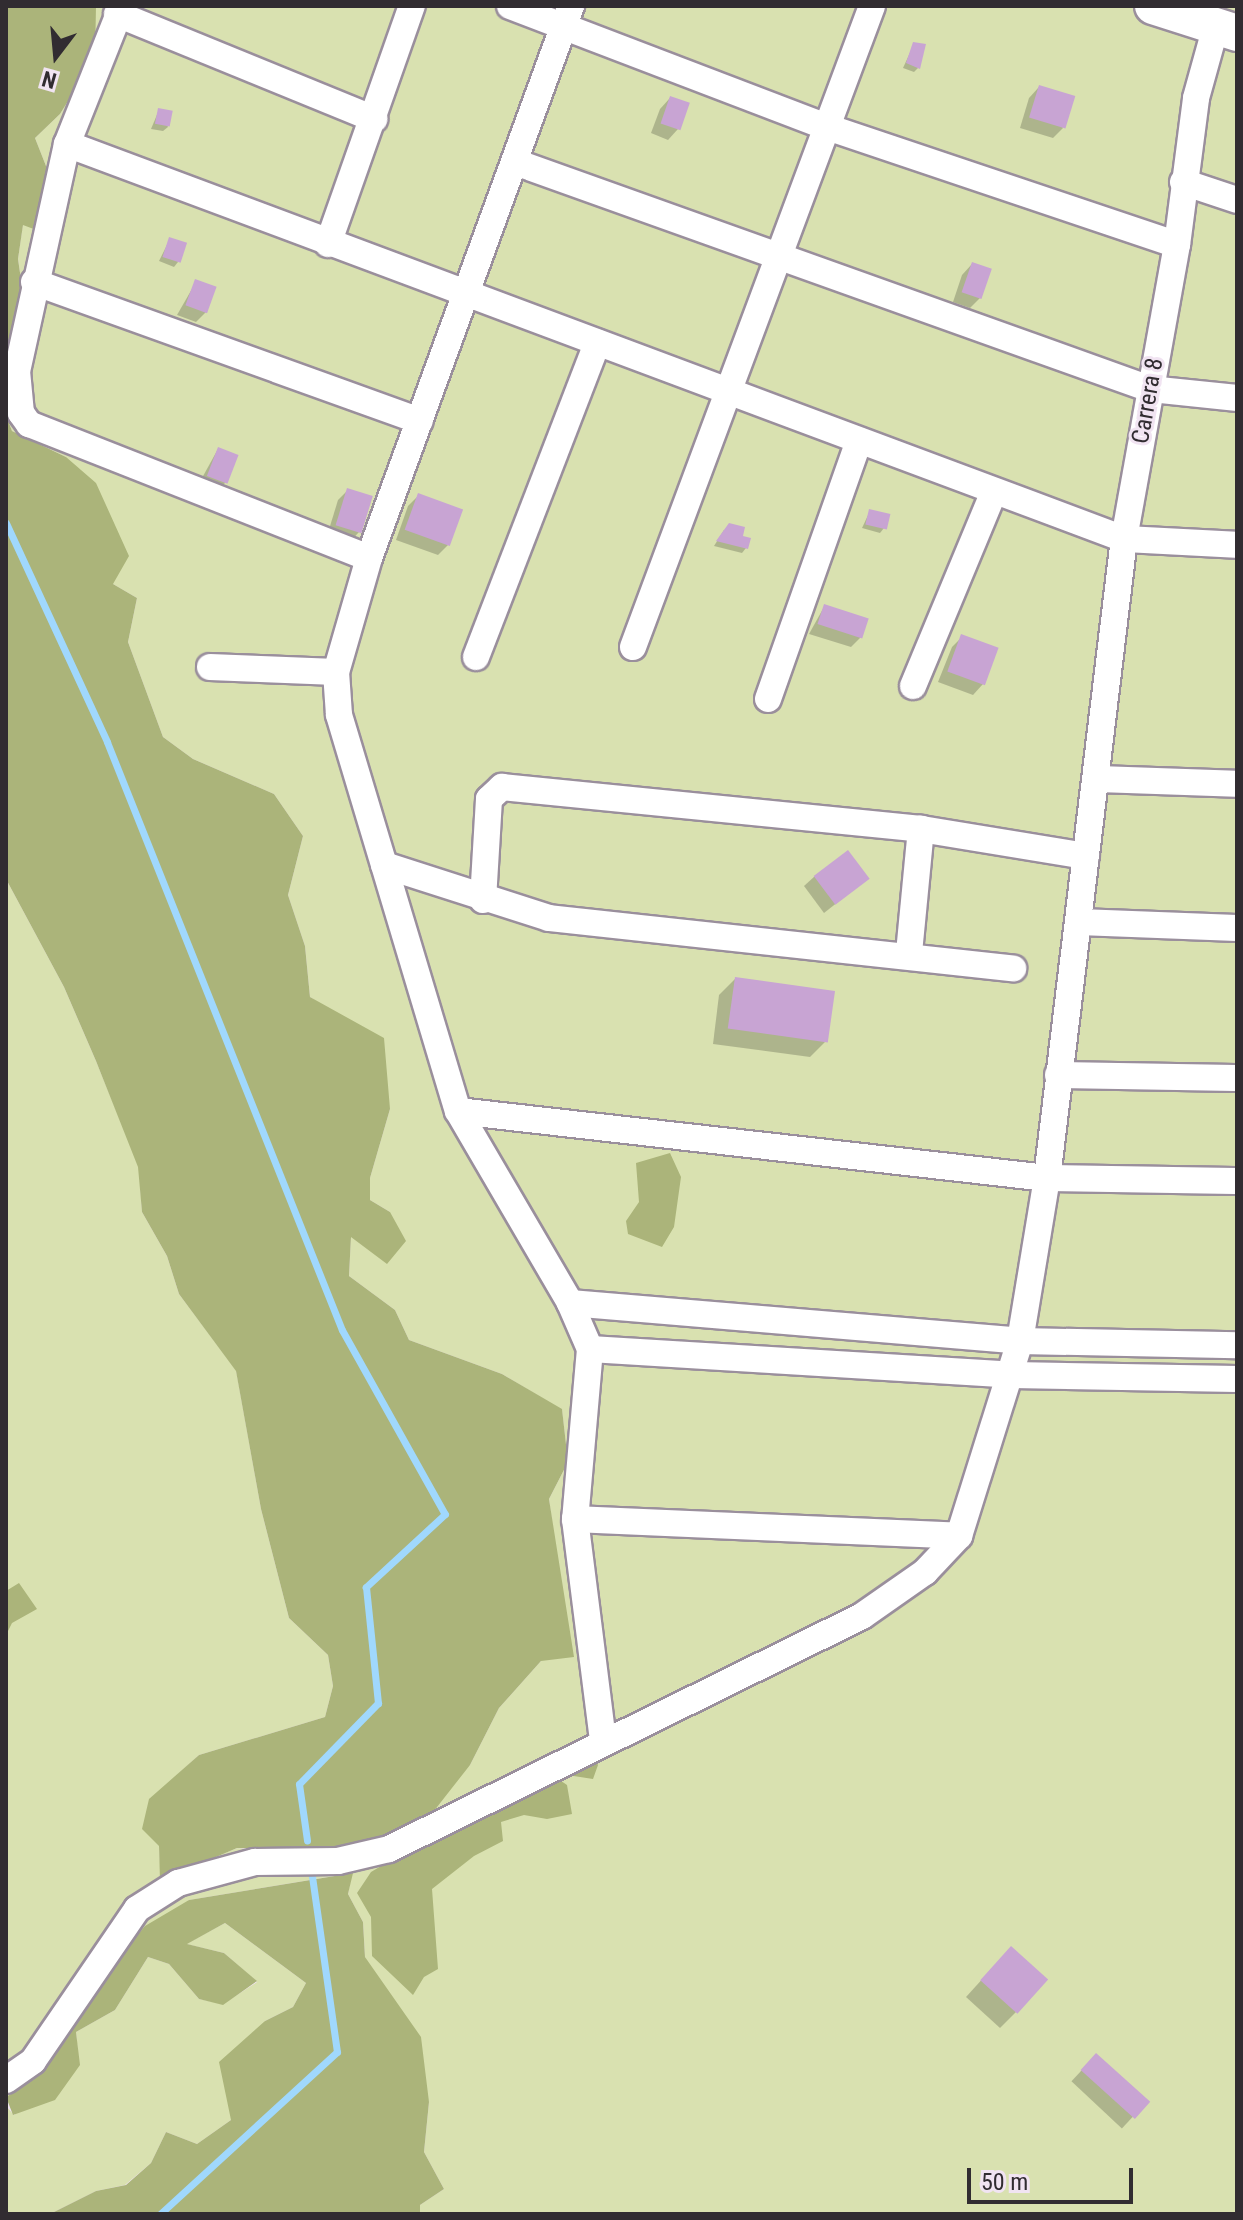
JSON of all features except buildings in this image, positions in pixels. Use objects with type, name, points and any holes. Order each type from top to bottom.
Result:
[{"type":"main road","points":[[1153,6],[1226,29]]},
{"type":"street","points":[[328,244],[412,6]]},
{"type":"street","points":[[510,6],[568,16],[827,127],[1177,245]]},
{"type":"street","points":[[633,647],[872,6]]},
{"type":"street","points":[[369,558],[29,424],[21,413],[17,371],[34,282],[67,144],[119,10],[374,119]]},
{"type":"street","points":[[568,16],[369,558],[336,672],[339,715],[458,1111],[570,1303],[590,1349],[575,1519],[603,1740]]},
{"type":"street","name":"Carrera 8","points":[[959,1536],[1012,1375],[1020,1341],[1047,1178],[1124,539],[1177,245],[1196,98],[1226,29]]},
{"type":"street","points":[[67,144],[1124,539],[1237,545]]},
{"type":"street","points":[[515,162],[1150,389],[1237,398]]},
{"type":"street","points":[[1183,182],[1237,200]]},
{"type":"street","points":[[34,282],[420,421]]},
{"type":"street","points":[[476,657],[597,343]]},
{"type":"street","points":[[768,699],[859,441]]},
{"type":"street","points":[[913,686],[994,491]]},
{"type":"street","points":[[210,667],[336,672]]},
{"type":"street","points":[[1097,779],[1237,784]]},
{"type":"street","points":[[483,900],[489,799],[502,787],[921,829],[1086,856]]},
{"type":"street","points":[[909,953],[921,829]]},
{"type":"street","points":[[384,865],[483,900],[549,918],[909,953],[1013,968]]},
{"type":"street","points":[[1079,922],[1237,928]]},
{"type":"street","points":[[1058,1075],[1237,1078]]},
{"type":"street","points":[[458,1111],[1047,1178],[1237,1181]]},
{"type":"street","points":[[570,1303],[1020,1341],[1237,1345]]},
{"type":"street","points":[[590,1349],[1012,1375],[1237,1379]]},
{"type":"street","points":[[575,1519],[959,1536]]},
{"type":"street","points":[[6,2080],[33,2061],[137,1909],[178,1883],[255,1862],[338,1861],[389,1849],[603,1740],[862,1616],[925,1572],[959,1536]]},
{"type":"green space","points":[[6,6],[96,6],[95,58],[60,114],[35,138],[46,166],[67,190],[39,231],[23,225],[18,259],[25,307],[6,349]]},
{"type":"green space","points":[[1237,6],[1237,2214],[420,2214],[420,2205],[444,2189],[424,2152],[429,2102],[365,1957],[363,1922],[348,1894],[352,1873],[189,1900],[51,2048],[34,2079],[6,2097],[6,879],[64,987],[96,1061],[139,1167],[142,1212],[167,1256],[179,1294],[236,1370],[261,1509],[289,1618],[328,1655],[333,1686],[325,1717],[199,1755],[177,1775],[159,1846],[161,1880],[237,1848],[265,1851],[470,1765],[499,1708],[541,1661],[556,1552],[549,1499],[568,1462],[562,1410],[502,1374],[409,1340],[395,1310],[349,1276],[351,1236],[390,1212],[370,1200],[370,1178],[390,1109],[343,1019],[310,997],[305,946],[288,895],[303,836],[274,794],[193,759],[163,737],[128,642],[137,598],[113,584],[66,457],[12,431],[6,415],[6,349],[25,307],[18,259],[23,224],[67,190],[46,166],[35,138],[60,114],[95,58],[95,7]]},
{"type":"green space","points":[[6,415],[12,431],[66,457],[96,483],[129,556],[113,584],[137,598],[128,642],[163,737],[193,759],[274,794],[303,836],[288,895],[305,946],[310,997],[384,1038],[390,1109],[370,1178],[370,1200],[390,1212],[406,1241],[387,1264],[351,1237],[349,1276],[395,1310],[409,1340],[502,1374],[562,1409],[568,1462],[549,1499],[574,1657],[541,1661],[499,1708],[470,1765],[430,1816],[383,1841],[336,1851],[237,1848],[160,1881],[159,1846],[142,1829],[149,1799],[199,1755],[325,1717],[333,1686],[328,1655],[289,1618],[261,1509],[236,1371],[179,1294],[167,1256],[142,1212],[138,1167],[96,1061],[64,987],[6,879]]},
{"type":"green space","points":[[670,1153],[681,1177],[674,1227],[662,1247],[628,1234],[626,1221],[639,1202],[636,1163]]},
{"type":"green space","points":[[19,1583],[37,1609],[12,1623],[6,1635],[6,1591]]},
{"type":"green space","points":[[587,1744],[598,1765],[593,1779],[548,1772],[567,1785],[572,1814],[547,1819],[524,1815],[501,1822],[503,1841],[474,1856],[432,1889],[438,1969],[424,1977],[413,1995],[372,1956],[371,1917],[357,1893],[371,1872]]},
{"type":"green space","points":[[353,1873],[348,1894],[363,1922],[365,1957],[421,2037],[429,2102],[424,2152],[444,2189],[420,2205],[420,2214],[50,2214],[96,2191],[126,2185],[151,2163],[166,2132],[197,2144],[231,2120],[219,2062],[265,2021],[293,2007],[306,1983],[225,1923],[187,1944],[224,1953],[257,1981],[223,2005],[199,1999],[169,1964],[148,1957],[115,2010],[76,2032],[80,2065],[55,2100],[13,2115],[6,2097],[34,2079],[90,1992],[145,1926],[189,1900]]},
{"type":"green space","points":[[225,1923],[306,1983],[293,2007],[265,2021],[231,2120],[197,2144],[166,2132],[151,2163],[125,2185],[96,2191],[50,2214],[6,2214],[6,2106],[14,2115],[79,2065],[76,2032],[115,2010],[148,1957],[169,1964],[199,1999],[223,2004],[257,1982],[224,1953],[186,1944]]},
{"type":"waterway","points":[[6,523],[107,742],[342,1330],[445,1514],[366,1587],[378,1703],[299,1784],[307,1840]]},
{"type":"waterway","points":[[160,2214],[337,2052],[311,1870]]}]
